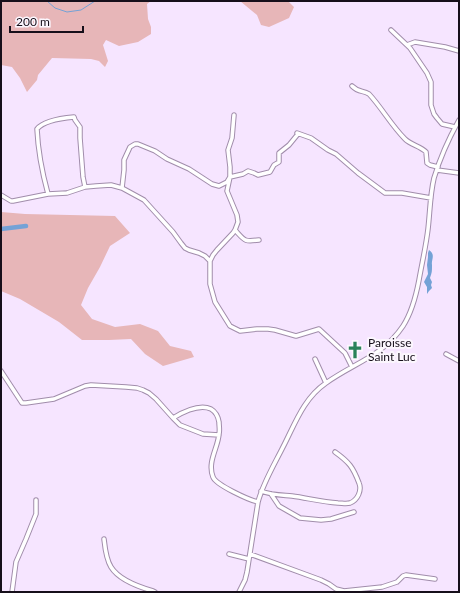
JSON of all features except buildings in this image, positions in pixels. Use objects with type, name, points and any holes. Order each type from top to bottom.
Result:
[{"type":"street","points":[[391,30],[407,45],[430,78],[431,105],[434,114],[442,124],[455,127]]},
{"type":"street","points":[[407,45],[415,42],[459,51]]},
{"type":"street","points":[[352,86],[356,90],[368,93],[405,139],[426,152],[427,163],[438,168],[459,173]]},
{"type":"street","points":[[234,115],[232,138],[228,150],[230,177],[227,191],[238,215],[238,222],[235,230],[210,260],[210,284],[215,302],[230,326],[240,331],[268,329],[296,336],[319,330],[345,353],[352,367]]},
{"type":"street","points":[[48,194],[40,160],[37,129],[46,122],[65,118],[74,117],[80,127],[85,187]]},
{"type":"street","points":[[241,592],[245,580],[261,492],[300,413],[313,394],[326,383],[371,357],[385,346],[403,326],[411,312],[426,243],[434,179],[446,145],[459,120]]},
{"type":"street","points":[[122,188],[124,160],[130,147],[135,144],[155,151],[188,168],[217,186],[227,182],[230,177],[248,171],[254,172],[258,175],[270,172],[279,162],[279,153],[289,145],[297,134],[310,137],[336,154],[384,193],[402,193],[431,198]]},
{"type":"street","points":[[1,195],[13,201],[48,194],[67,193],[85,187],[111,185],[122,188],[144,200],[173,232],[185,248],[199,253],[210,260]]},
{"type":"street","points":[[235,230],[245,240],[259,240]]},
{"type":"street","points":[[446,354],[459,361]]},
{"type":"street","points":[[315,359],[326,383]]},
{"type":"street","points":[[1,371],[22,403],[54,399],[91,385],[137,388],[156,398],[180,425],[203,434],[219,435]]},
{"type":"street","points":[[173,418],[183,412],[203,408],[213,410],[218,418],[219,435],[212,465],[214,479],[228,489],[258,502]]},
{"type":"street","points":[[261,492],[338,503],[352,503],[360,493],[360,485],[351,464],[335,452]]},
{"type":"street","points":[[270,494],[279,506],[300,518],[322,520],[331,519],[354,512]]},
{"type":"street","points":[[12,592],[16,562],[36,514],[36,500]]},
{"type":"street","points":[[104,539],[109,561],[114,571],[137,586],[154,592]]},
{"type":"street","points":[[229,554],[249,559]]},
{"type":"street","points":[[250,554],[321,580],[344,592],[382,587],[397,582],[406,575],[435,579]]},
{"type":"shaded area","points":[[1,1],[151,1],[147,4],[151,34],[138,42],[119,46],[106,40],[103,45],[108,61],[105,67],[99,61],[91,59],[52,58],[38,75],[37,80],[27,92],[20,78],[12,67],[1,65]]},
{"type":"shaded area","points":[[240,1],[288,1],[294,7],[289,18],[269,27],[261,25],[257,15]]},
{"type":"shaded area","points":[[1,212],[115,216],[130,233],[110,246],[88,288],[81,305],[92,319],[115,327],[140,324],[158,331],[170,346],[191,351],[194,357],[163,366],[145,354],[131,339],[82,340],[59,322],[20,299],[1,291]]},
{"type":"water","points":[[429,250],[433,255],[432,272],[430,278],[432,288],[427,294],[427,287],[424,282],[428,274],[427,265]]},
{"type":"waterway","points":[[47,1],[55,8],[67,12],[81,10],[95,1]]},
{"type":"waterway","points":[[1,229],[26,226]]},
{"type":"place","name":"Paroisse Saint Luc","points":[[355,350]]}]
